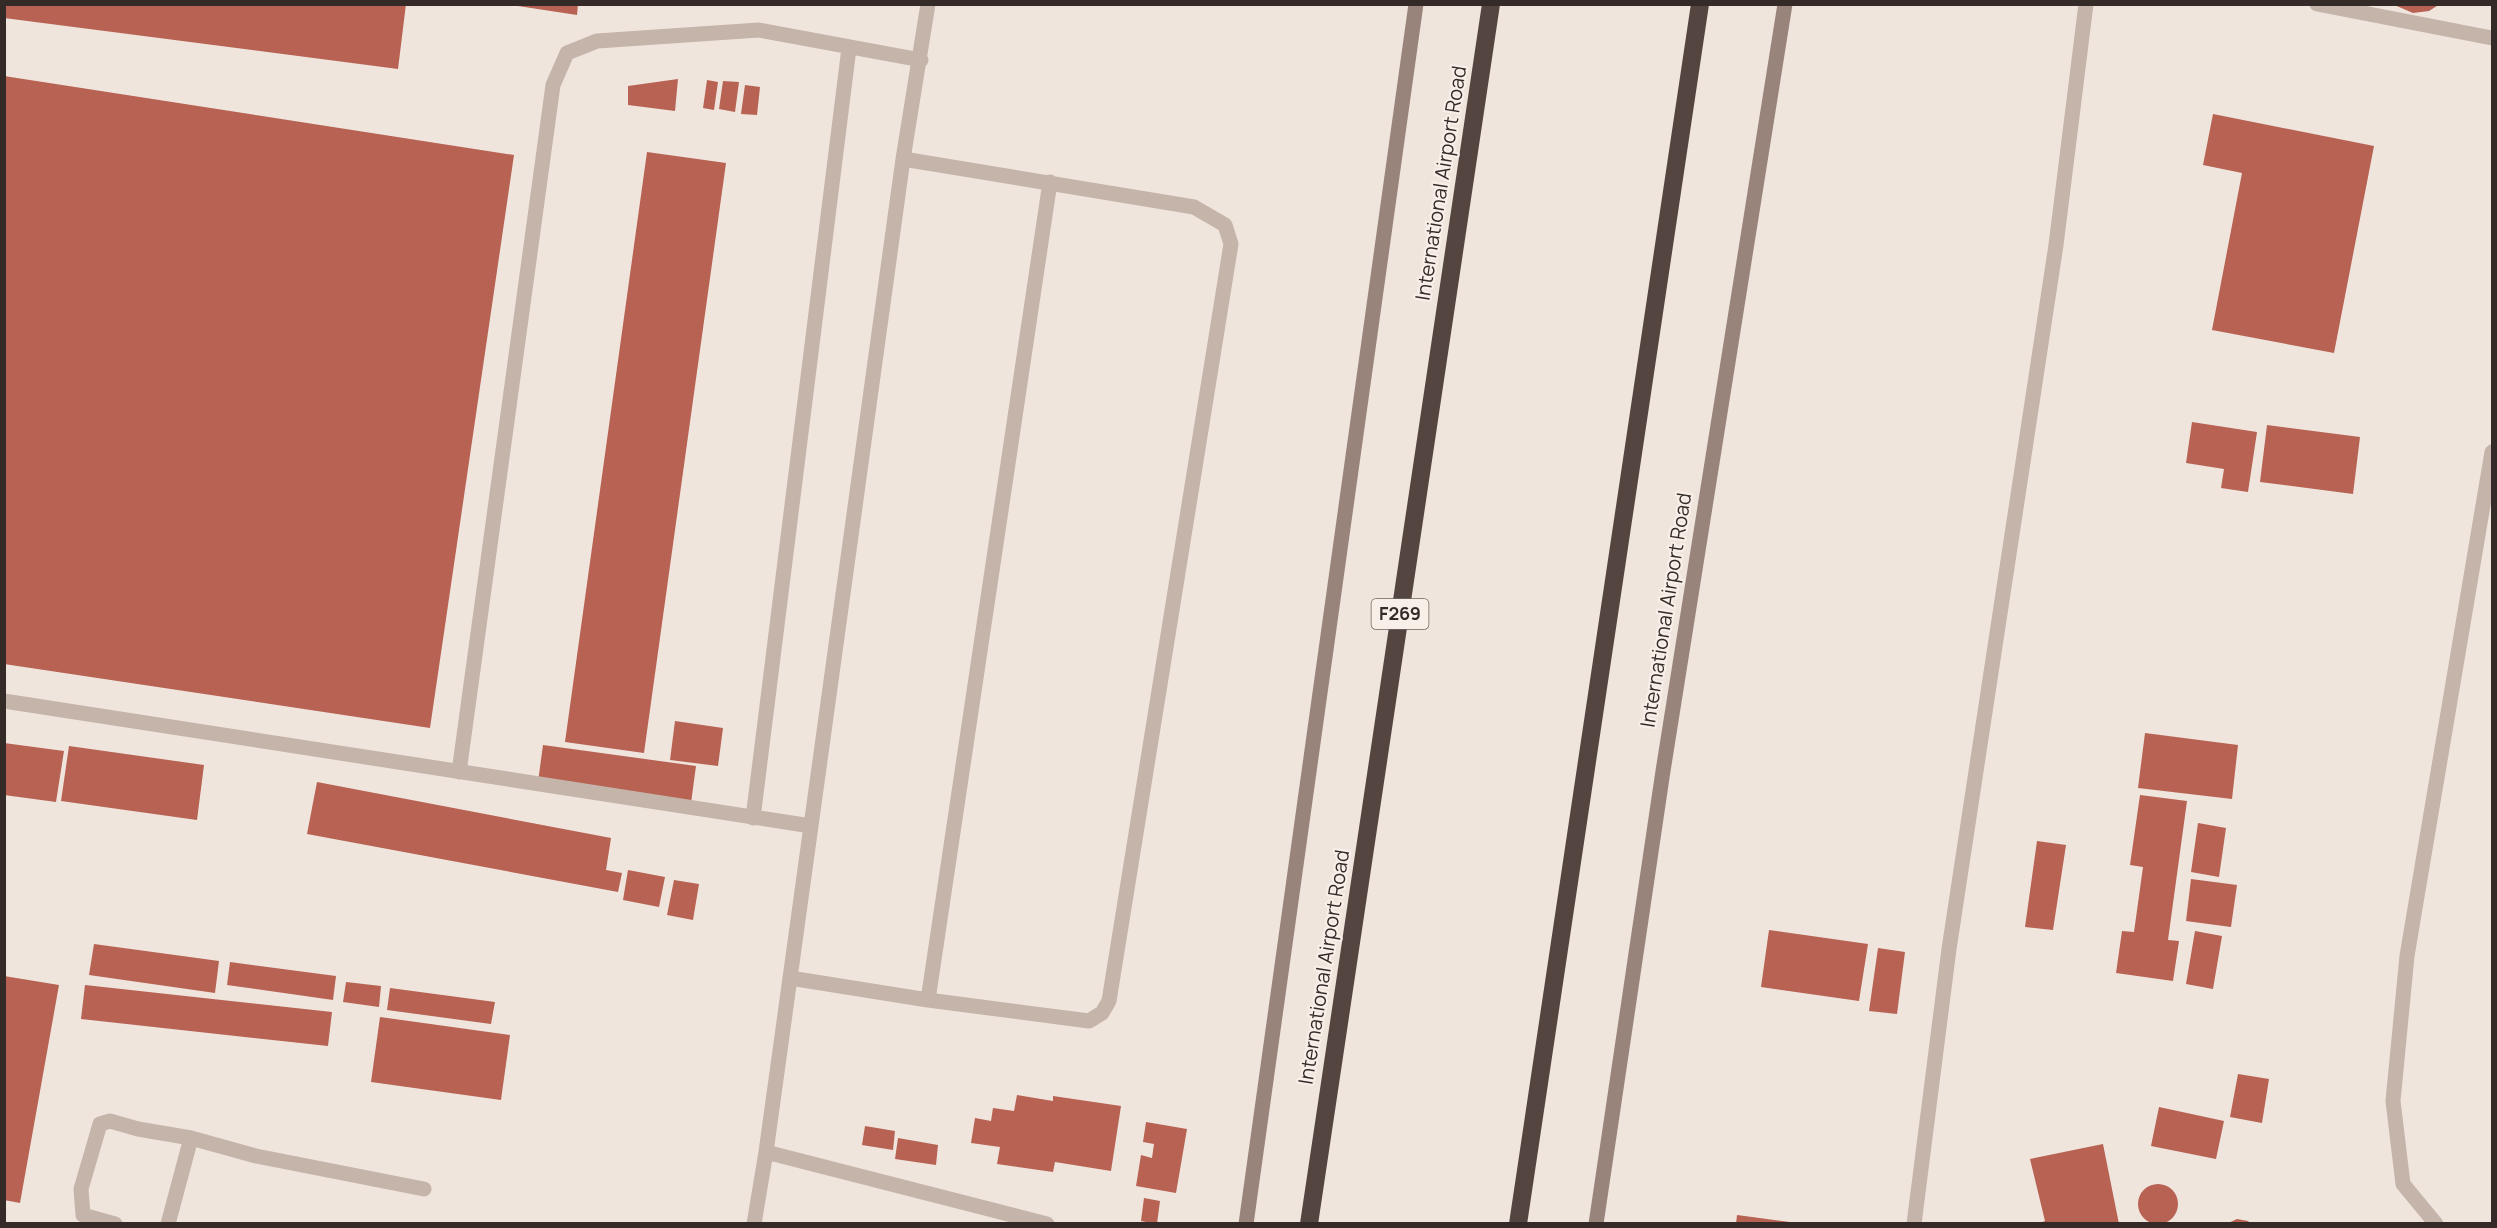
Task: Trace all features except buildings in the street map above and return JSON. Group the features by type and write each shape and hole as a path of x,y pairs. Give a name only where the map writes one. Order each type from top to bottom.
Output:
{"highway":[{"name":"International Airport Road","path":"1309,1224 1491,4"},
{"path":"1518,1224 1700,4"}],"main road":[{"name":"International Airport Road","path":"1246,1224 1416,4"},
{"name":"International Airport Road","path":"1596,1224 1665,760 1785,4"}],"lane":[{"path":"754,1224 766,1152 903,159 921,60 928,4"},
{"path":"1914,1224 1949,949 2056,245 2086,4"},
{"path":"2317,4 2493,38"},
{"path":"459,772 554,85 567,53 597,40 759,30 921,60"},
{"path":"753,818 849,48"},
{"path":"790,978 928,1000 1089,1020 1102,1013 1109,1001 1231,244 1226,225 1194,207 903,159"},
{"path":"928,1000 1050,182"},
{"path":"2436,1224 2403,1184 2393,1101 2407,956 2493,452"},
{"path":"4,701 811,826"},
{"path":"115,1224 83,1215 81,1189 100,1124 110,1121 138,1129 191,1138 256,1156 424,1189"},
{"path":"168,1224 191,1138"},
{"path":"766,1152 1047,1224"}]}
